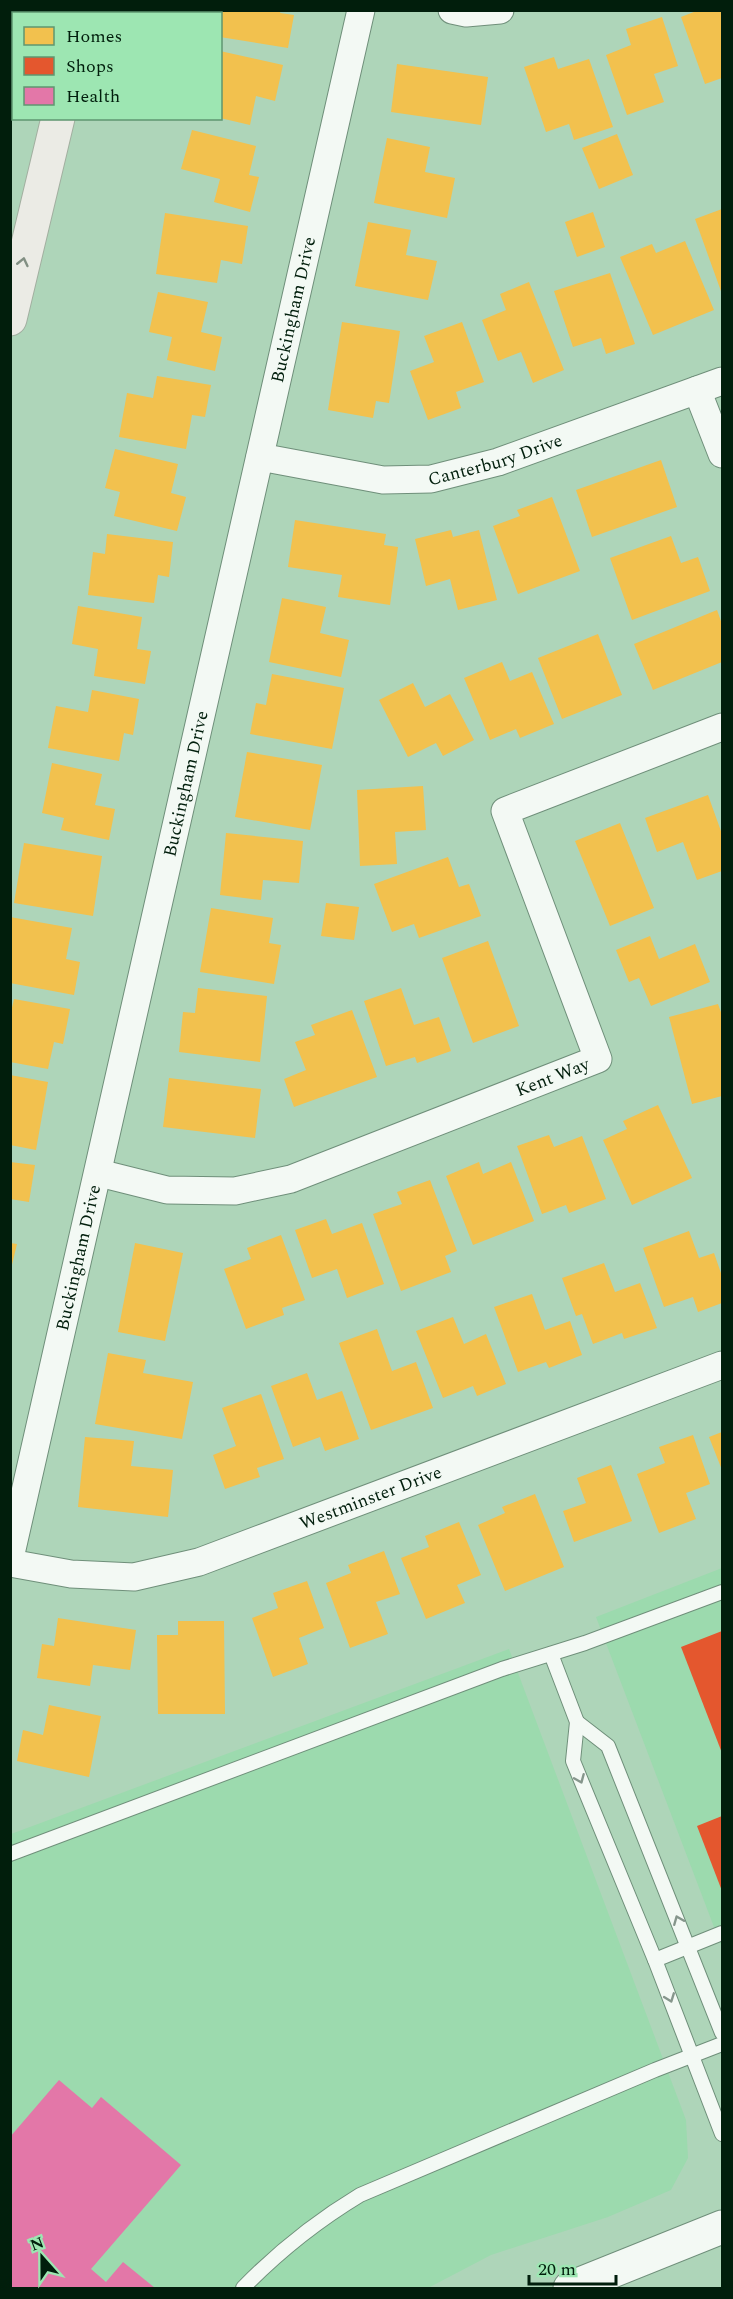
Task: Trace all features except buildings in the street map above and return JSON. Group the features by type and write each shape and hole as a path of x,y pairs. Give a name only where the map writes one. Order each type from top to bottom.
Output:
{"highway":[{"path":"10,319 58,120"}],"street":[{"name":"Buckingham Drive","path":"10,1558 361,10"},
{"path":"452,10 466,13 500,10"},
{"name":"Canterbury Drive","path":"260,457 383,480 431,479 498,462 723,381"},
{"path":"697,390 723,454"},
{"name":"Kent Way","path":"99,1173 167,1190 235,1191 291,1179 598,1059 505,811 723,727"},
{"name":"Westminster Drive","path":"10,1563 71,1574 134,1577 199,1562 723,1365"},
{"path":"570,2289 723,2227"}],"lane":[{"path":"10,1854 502,1669 551,1654 723,1592"},
{"path":"551,1654 577,1722 573,1761 655,1960 723,2134"},
{"path":"577,1722 608,1746 723,2033"},
{"path":"655,1960 723,1933"},
{"path":"243,2289 268,2263 324,2217 360,2195 723,2044"}],"shaded area":[{"path":"722,1568 722,1948 596,1617"},
{"path":"509,1649 686,2120 688,2158 671,2190 608,2217 491,2255 428,2288 11,2288 11,1834"}]}
